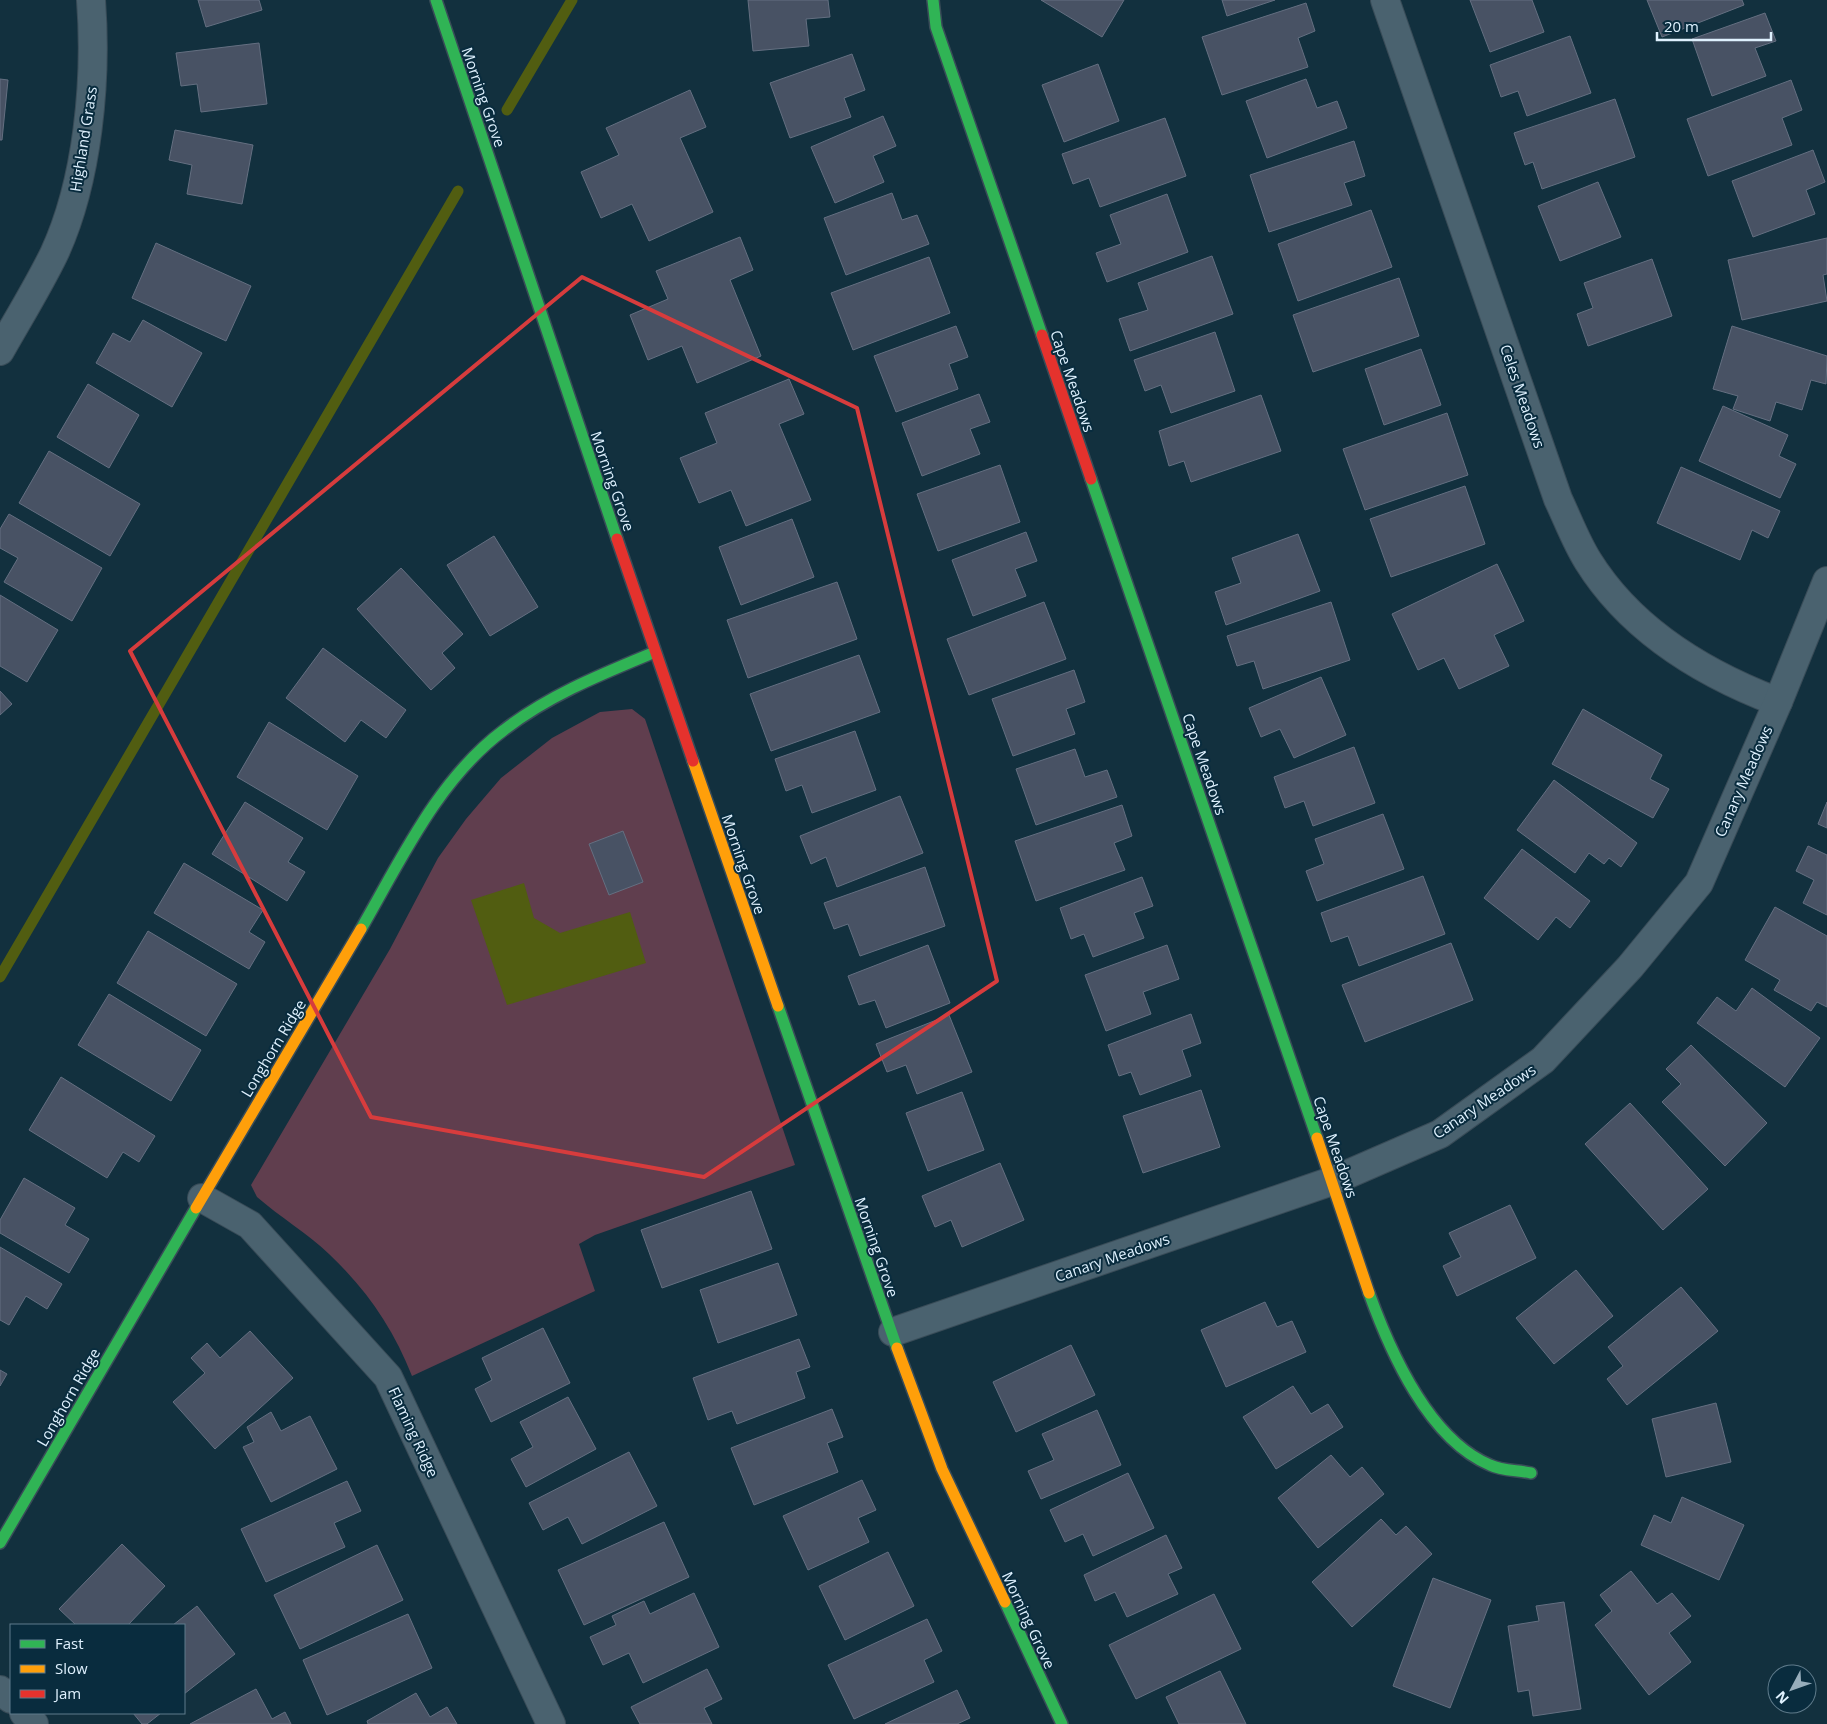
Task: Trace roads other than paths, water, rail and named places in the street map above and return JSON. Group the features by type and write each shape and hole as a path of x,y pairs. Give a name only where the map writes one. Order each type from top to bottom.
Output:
{"street":[{"name":"Highland Grass","path":"0,351 54,253 78,188 90,109 95,45 91,0"},
{"name":"Morning Grove","path":"436,0 655,652 874,1285 893,1332 942,1469 1062,1724"},
{"name":"Cape Meadows","path":"933,0 936,27 1376,1308 1395,1353 1422,1405 1453,1442 1487,1464 1531,1473"},
{"name":"Celes Meadows","path":"1385,0 1558,499 1588,561 1627,611 1676,651 1737,687 1778,702"},
{"name":"Canary Meadows","path":"893,1332 1332,1180 1440,1134 1544,1060 1630,967 1699,883 1778,702 1827,581"},
{"name":"Longhorn Ridge","path":"0,1543 422,824 460,772 512,722 542,702 574,685 655,652"},
{"name":"Flaming Ridge","path":"202,1198 250,1225 388,1377 551,1724"},
{"path":"25,1714 34,1724"}],"waterway":[{"path":"507,110 572,0"},
{"path":"0,977 458,191"}]}
